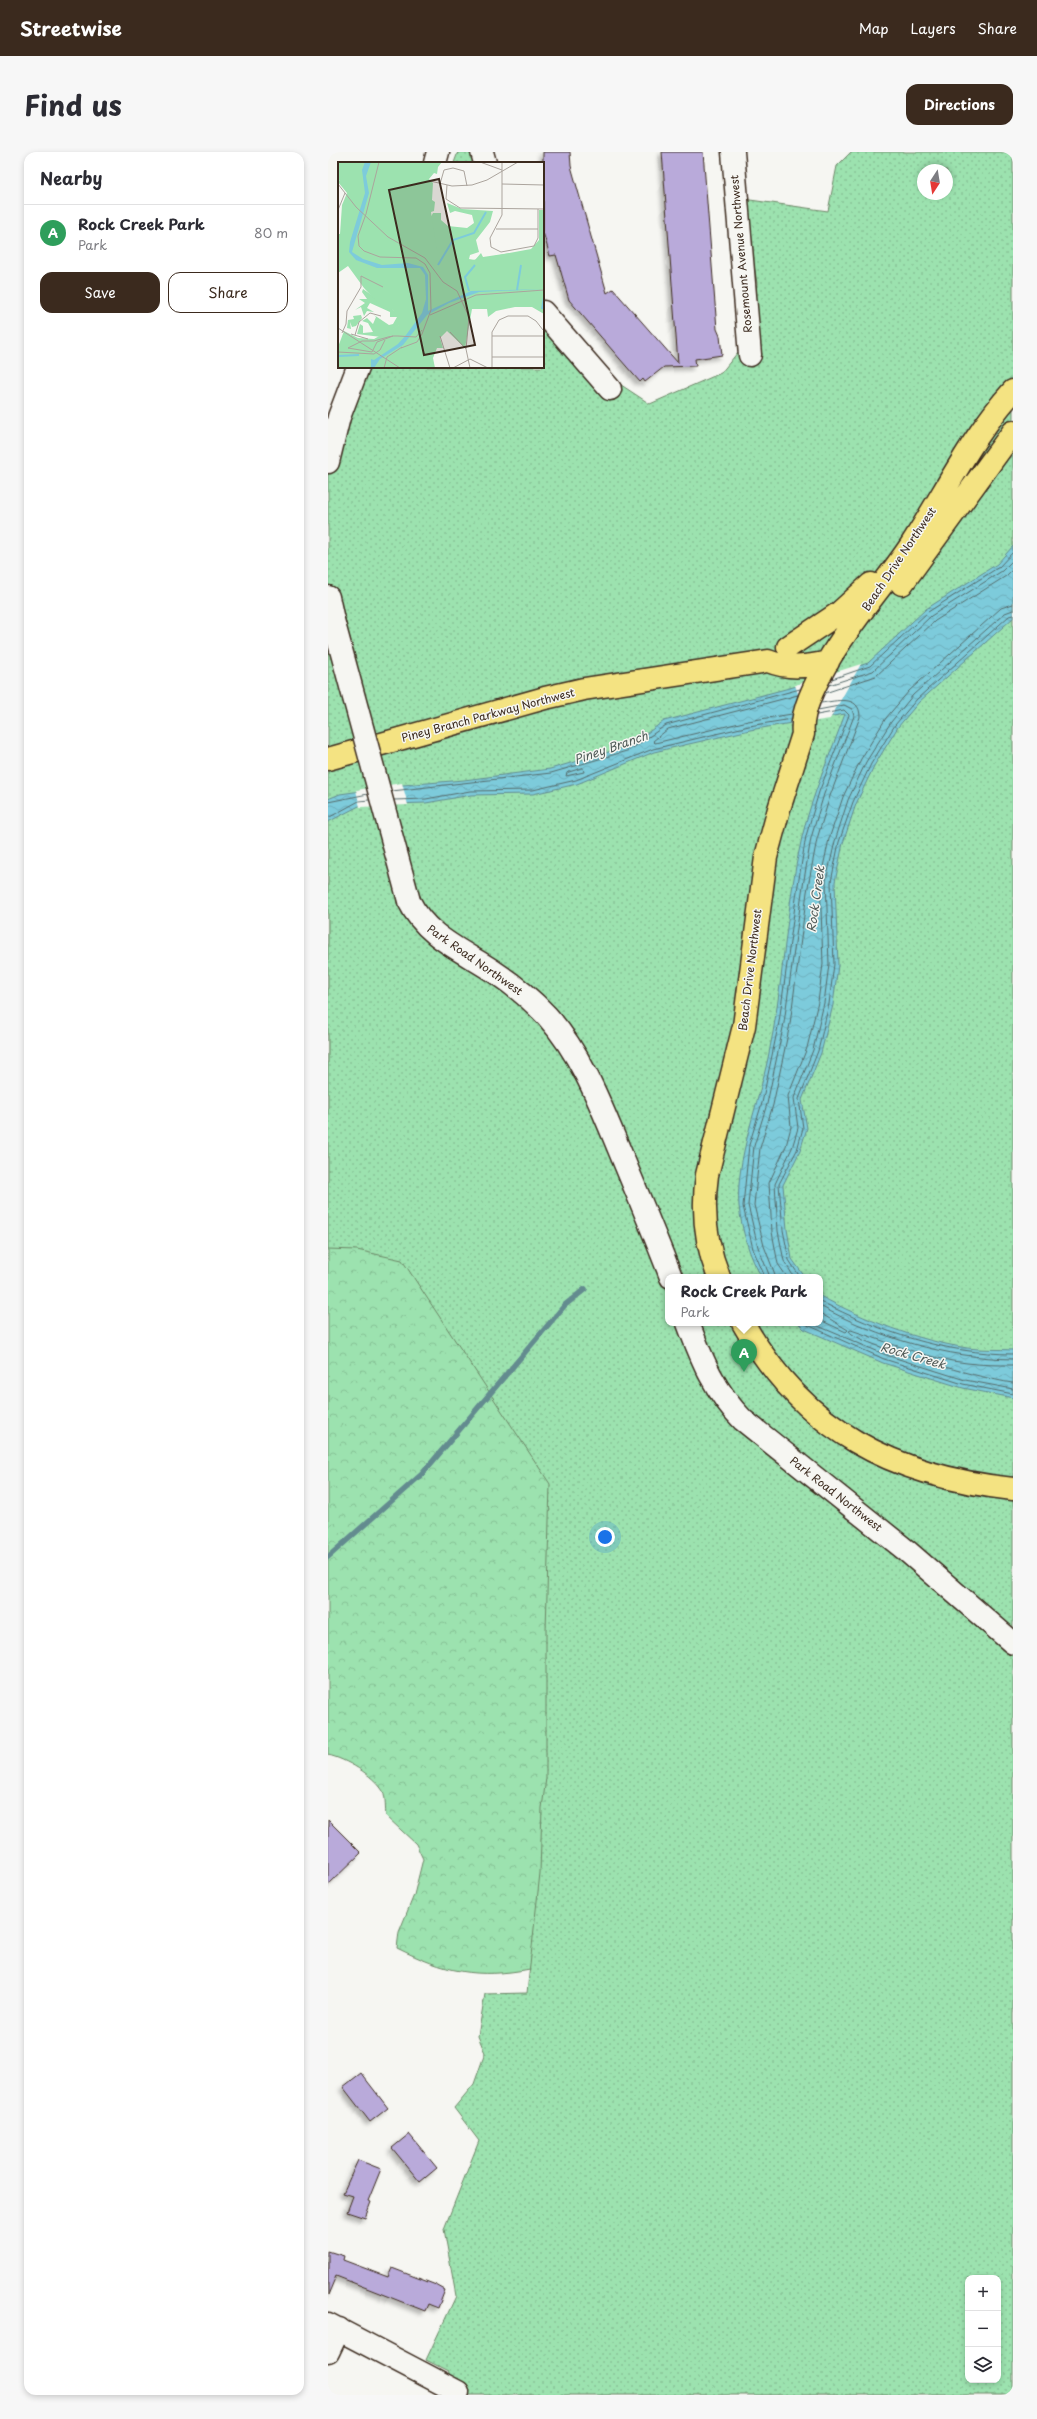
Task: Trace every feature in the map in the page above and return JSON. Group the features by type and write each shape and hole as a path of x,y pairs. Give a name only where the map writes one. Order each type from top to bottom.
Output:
{"main road":[{"name":"Beach Drive Northwest","path":"718,1274 710,1252 705,1229 707,1175 745,1020 758,903 767,852 803,734 802,724 833,668 920,531 976,437 1013,391"},
{"name":"Beach Drive Northwest","path":"833,668 854,646 970,493 1013,432"},
{"path":"970,493 1013,446"},
{"name":"Piney Branch Parkway Northwest","path":"768,661 777,652 788,647 852,603 920,531"},
{"path":"788,647 804,647 833,668"},
{"name":"Piney Branch Parkway Northwest","path":"328,760 552,696 768,661 782,667 806,666 833,668"},
{"path":"745,1326 761,1351 792,1389 811,1408 848,1437 877,1454 905,1467 951,1480 1013,1489"}],"street":[{"path":"435,162 438,152"},
{"path":"482,152 485,162"},
{"name":"Rosemount Avenue Northwest","path":"733,152 750,355"},
{"path":"544,313 610,388"},
{"path":"328,462 339,417 358,368"},
{"name":"Park Road Northwest","path":"328,597 410,901 421,922 433,933 513,986 547,1016 566,1040 580,1062 598,1100 670,1274"},
{"name":"Park Road Northwest","path":"689,1326 710,1379 720,1395 743,1420 907,1551 1013,1643"},
{"path":"328,2352 333,2326 458,2392"}],"green space":[{"path":"458,152 470,152 474,162 454,162"},
{"path":"851,152 1013,152 1013,2395 460,2395 448,2371 426,2360 456,2296 444,2229 479,2141 454,2108 474,2084 485,2053 478,2036 485,1994 527,1993 540,1873 542,1808 546,1778 546,1631 550,1484 402,1260 357,1250 328,1249 328,460 366,368 544,368 544,307 609,377 650,404 721,373 751,336 757,283 743,199 828,211 837,166"},
{"path":"328,836 665,1319 665,1326 667,1326 530,1969 494,1973 462,1971 431,1963 397,1948 399,1932 414,1895 423,1859 416,1844 386,1816 384,1794 379,1785 358,1768 343,1760 328,1755"}],"water":[{"name":"Rock Creek","path":"1013,546 1013,618 919,702 898,727 874,766 856,804 843,843 835,882 838,965 833,1005 821,1053 802,1100 807,1128 800,1151 783,1185 787,1229 792,1259 803,1274 760,1274 750,1253 742,1224 739,1206 741,1170 744,1151 768,1058 778,1003 796,864 802,837 816,790 845,714 750,730 654,752 577,784 533,794 471,795 426,803 361,805 328,822 328,799 340,794 403,785 464,780 550,769 629,746 664,721 797,686 868,663 926,609 997,564"},
{"name":"Rock Creek","path":"823,1298 873,1321 929,1340 967,1348 1013,1350 1013,1398 963,1388 883,1363 804,1329 801,1326 823,1326"}],"pier":[{"path":"861,664 830,719 790,725 799,697 795,685"},
{"path":"402,783 408,805 360,807 356,790"}],"building":[{"path":"543,152 570,152 571,166 607,293 613,289 678,363 662,152 703,152 717,329 720,336 722,355 695,359 696,366 664,367 645,382 643,379 640,382 569,300 556,255 550,256 544,235"},
{"path":"328,1820 361,1853 328,1885"},
{"path":"361,2073 388,2108 370,2122 343,2087"},
{"path":"409,2134 437,2168 420,2182 392,2148"},
{"path":"358,2160 381,2169 368,2201 371,2202 365,2218 347,2212 353,2196 343,2193"},
{"path":"328,2251 344,2256 343,2260 388,2277 392,2268 436,2285 445,2290 438,2308 428,2304 425,2311 336,2276 328,2295"}],"waterway":[{"path":"328,1557 422,1474 565,1305 585,1289"}],"place":[{"name":"Rock Creek Park","path":"744,1372"}],"water label":[{"name":"Piney Branch","path":"611,748"}]}
